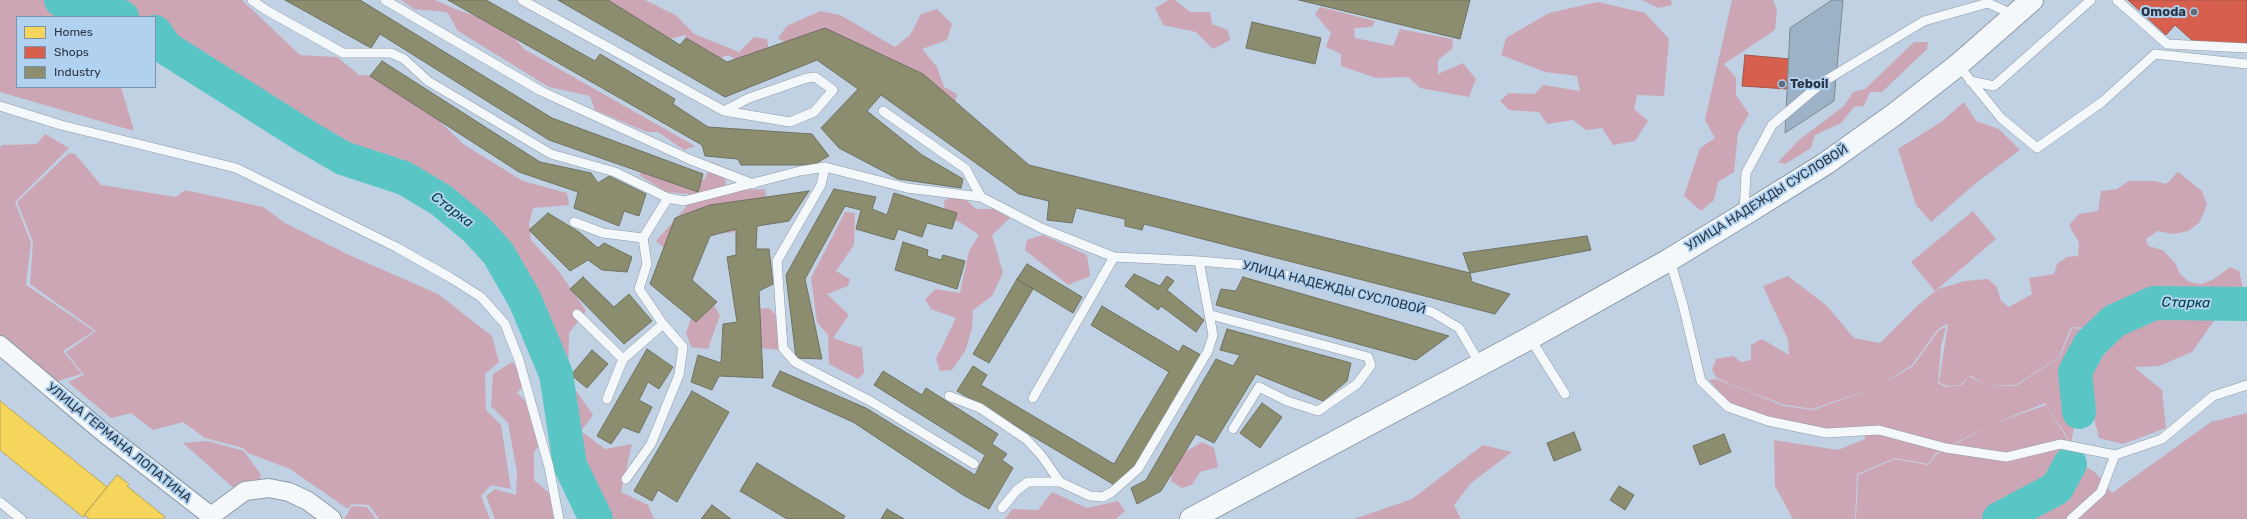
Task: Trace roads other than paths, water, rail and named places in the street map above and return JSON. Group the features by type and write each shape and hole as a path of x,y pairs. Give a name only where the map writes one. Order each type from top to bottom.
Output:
{"main road":[{"name":"УЛИЦА НАДЕЖДЫ СУСЛОВОЙ","path":"1191,519 1481,365 1669,260 1744,215 1825,164 1895,114 1964,73 2026,5"}],"street":[{"name":"УЛИЦА ГЕРМАНА ЛОПАТИНА","path":"0,345 104,433 211,518 245,490 268,488 289,492 308,501 332,519"}],"lane":[{"name":"УЛИЦА НАДЕЖДЫ СУСЛОВОЙ","path":"252,0 266,10 343,53 391,53 404,59 428,81 550,154 615,172 668,198 684,201 800,171 825,168 907,188 981,197 1041,228 1114,257 1199,260 1246,265 1432,312 1459,328 1481,365"},
{"path":"386,0 541,91 691,160 753,184"},
{"path":"522,0 724,111 790,122 814,112 833,90 815,77 808,78 749,98 724,111"},
{"path":"1964,73 1994,86 2091,0"},
{"path":"2117,0 2167,44 2247,48"},
{"path":"1744,215 1746,173 1772,125 1823,82 1924,21 1988,3 2026,5"},
{"path":"1964,73 2001,118 2037,148 2102,102 2155,54 2247,64"},
{"path":"0,106 61,125 236,168 396,247 481,297 505,324 519,360 549,467 559,519"},
{"path":"883,111 966,169 981,197"},
{"path":"825,168 821,185 777,261 783,348 795,362 872,402 974,464"},
{"path":"626,479 651,444 679,375 683,347 662,324 639,289 647,264 643,238 668,198"},
{"path":"574,222 602,233 643,238"},
{"path":"1033,398 1114,257"},
{"path":"1002,508 1017,490 1028,482 1060,482 1090,496 1103,496 1126,481 1138,469 1208,351 1213,335 1211,315 1199,260"},
{"path":"1669,260 1683,305 1701,381 1728,407 1768,421 1826,433 1878,430 1946,448 2006,457 2060,444 2116,455 2162,438 2213,396 2247,385"},
{"path":"577,314 623,359"},
{"path":"1211,315 1368,357 1371,365 1357,384 1318,411 1287,401 1259,386 1232,429"},
{"path":"607,399 623,359 662,324"},
{"path":"1530,338 1565,394"},
{"path":"949,396 980,408 1026,439 1041,455 1060,482"},
{"path":"2071,519 2101,492 2116,455"},
{"path":"0,502 21,519"}],"waterway":[{"name":"Старка","path":"61,0 85,4 119,16"},
{"name":"Старка","path":"156,33 166,48 307,137 343,158 404,178 441,200 476,229 498,253 525,300 556,374 570,465 596,519"},
{"name":"Старка","path":"2079,412 2075,372 2090,344 2114,321 2154,303 2247,304"},
{"name":"Старка","path":"1999,519 2057,488 2070,464"}],"place":[{"name":"Omoda","path":"2194,12"},
{"name":"Teboil","path":"1782,84"}]}
